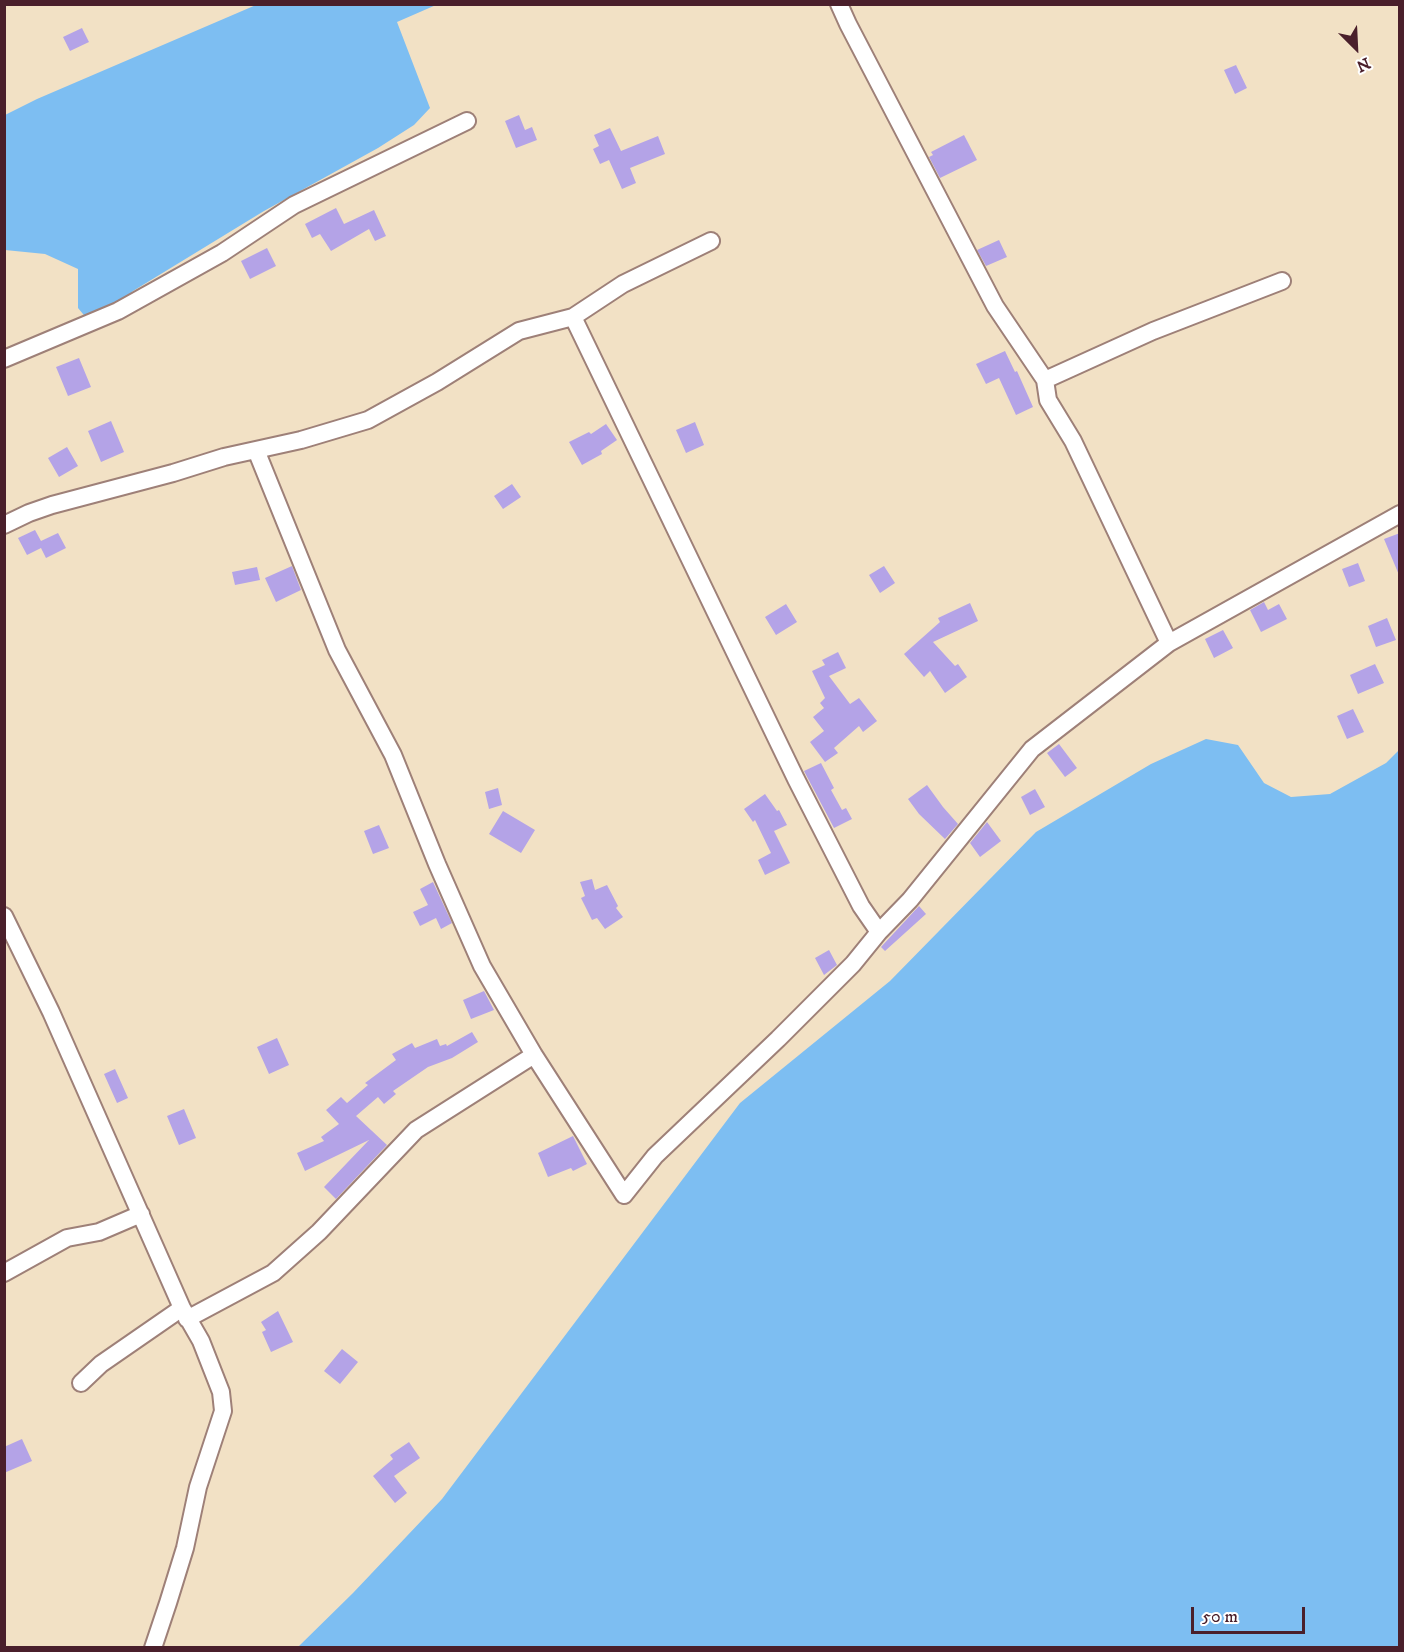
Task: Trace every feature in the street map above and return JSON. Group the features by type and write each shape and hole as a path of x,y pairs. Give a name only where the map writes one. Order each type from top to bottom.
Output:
{"street":[{"path":"839,4 995,306 1045,380 1048,400 1072,441 1169,643"},
{"path":"4,358 118,311 222,253 294,205 467,121"},
{"path":"4,525 52,505 172,474 224,457 301,441 368,420 519,331 573,317 623,285 711,241"},
{"path":"1045,380 1153,331 1282,281"},
{"path":"573,317 796,779 861,906 879,932"},
{"path":"256,450 337,650 393,755 437,864 482,966 534,1055 624,1195 655,1156 853,964 879,932 910,900 1032,749 1169,643 1400,514"},
{"path":"4,916 51,1012 184,1314 201,1341 221,1392 223,1411 198,1487 175,1581 153,1647"},
{"path":"81,1383 101,1364 184,1314 273,1273 319,1232 416,1130 534,1055"},
{"path":"4,1274 67,1238 99,1233 141,1214"}],"water":[{"path":"256,5 436,5 397,22 430,108 414,125 378,148 264,211 133,291 93,326 78,308 78,269 45,254 5,250 5,115 37,99"},
{"path":"1206,739 1238,745 1264,783 1291,797 1330,794 1386,763 1399,750 1399,1647 298,1647 442,1499 740,1103 890,981 1036,832 1151,764"}],"building":[{"path":"82,28 89,42 70,51 63,37"},
{"path":"1236,65 1247,88 1235,94 1224,70"},
{"path":"519,115 525,130 532,127 537,140 516,148 505,121"},
{"path":"610,128 621,151 658,136 665,154 630,168 636,183 622,189 609,160 600,164 593,149 599,146 594,135"},
{"path":"964,135 977,160 940,178 929,157 933,155 931,152"},
{"path":"336,208 344,224 374,210 386,236 375,241 369,229 331,251 320,234 312,238 305,224"},
{"path":"999,240 1007,257 986,266 977,250"},
{"path":"267,248 276,266 250,279 241,261"},
{"path":"1005,351 1033,407 1016,415 999,378 986,384 976,364"},
{"path":"79,358 91,387 68,396 56,367"},
{"path":"111,421 124,452 101,462 88,431"},
{"path":"695,422 704,445 686,453 676,430"},
{"path":"606,424 617,440 601,451 602,454 582,465 569,442 589,432 591,434"},
{"path":"67,447 78,466 59,477 48,458"},
{"path":"512,484 521,497 503,509 494,496"},
{"path":"35,530 41,541 58,533 66,548 46,558 41,548 27,555 18,538"},
{"path":"1400,533 1400,574 1399,575 1384,539"},
{"path":"1358,563 1365,581 1349,587 1342,569"},
{"path":"292,566 301,590 276,602 265,578"},
{"path":"884,566 895,583 880,593 869,575"},
{"path":"257,567 260,580 235,585 232,572"},
{"path":"1264,602 1268,610 1279,604 1287,619 1261,632 1250,610"},
{"path":"970,603 978,621 933,642 955,666 958,664 967,677 945,693 930,671 924,677 904,654 940,622 938,618"},
{"path":"786,604 797,622 776,635 765,617"},
{"path":"1387,618 1396,640 1376,647 1368,626"},
{"path":"1223,630 1233,648 1214,658 1205,639"},
{"path":"838,652 846,668 829,676 850,704 859,698 877,721 863,732 859,726 834,748 838,753 825,762 810,742 824,731 813,717 824,708 820,703 825,698 812,671 825,665 822,660"},
{"path":"1375,664 1384,683 1358,694 1350,675"},
{"path":"1353,709 1364,732 1347,739 1337,716"},
{"path":"1059,744 1077,768 1065,777 1047,753"},
{"path":"821,763 834,788 831,790 842,810 846,808 852,819 834,828 804,771"},
{"path":"927,785 958,824 945,839 919,814 908,799"},
{"path":"498,788 502,805 489,809 485,792"},
{"path":"1035,789 1045,807 1030,815 1021,797"},
{"path":"765,794 777,811 779,810 787,825 774,831 790,863 765,875 758,860 771,853 755,820 753,822 744,809"},
{"path":"503,811 535,830 521,853 489,834"},
{"path":"987,822 1001,841 980,857 970,843"},
{"path":"379,825 389,848 373,854 364,831"},
{"path":"592,879 595,890 607,885 618,906 616,908 623,917 605,929 597,918 592,920 581,898 585,896 580,882"},
{"path":"433,882 452,923 441,929 436,918 420,926 413,912 428,905 420,889"},
{"path":"919,906 926,914 885,951 881,947"},
{"path":"829,950 837,965 824,975 815,958"},
{"path":"484,991 494,1010 471,1019 463,1000"},
{"path":"472,1032 478,1042 452,1058 428,1067 393,1091 396,1094 384,1104 378,1097 356,1116 387,1145 336,1199 324,1187 369,1140 305,1171 297,1153 324,1141 321,1137 339,1124 326,1110 341,1097 347,1103 368,1085 365,1083 396,1060 392,1054 412,1043 415,1048 437,1039 440,1046 446,1044 447,1046"},
{"path":"277,1038 289,1065 269,1074 257,1047"},
{"path":"115,1069 128,1098 117,1103 104,1074"},
{"path":"184,1109 196,1138 179,1145 167,1116"},
{"path":"573,1136 587,1164 573,1171 571,1168 548,1177 538,1153"},
{"path":"278,1311 293,1342 271,1352 262,1332 266,1330 261,1322"},
{"path":"342,1349 358,1362 340,1384 324,1371"},
{"path":"22,1439 32,1461 4,1473 4,1447"},
{"path":"409,1442 420,1458 394,1476 407,1493 395,1503 373,1476 393,1459 390,1455"}]}
